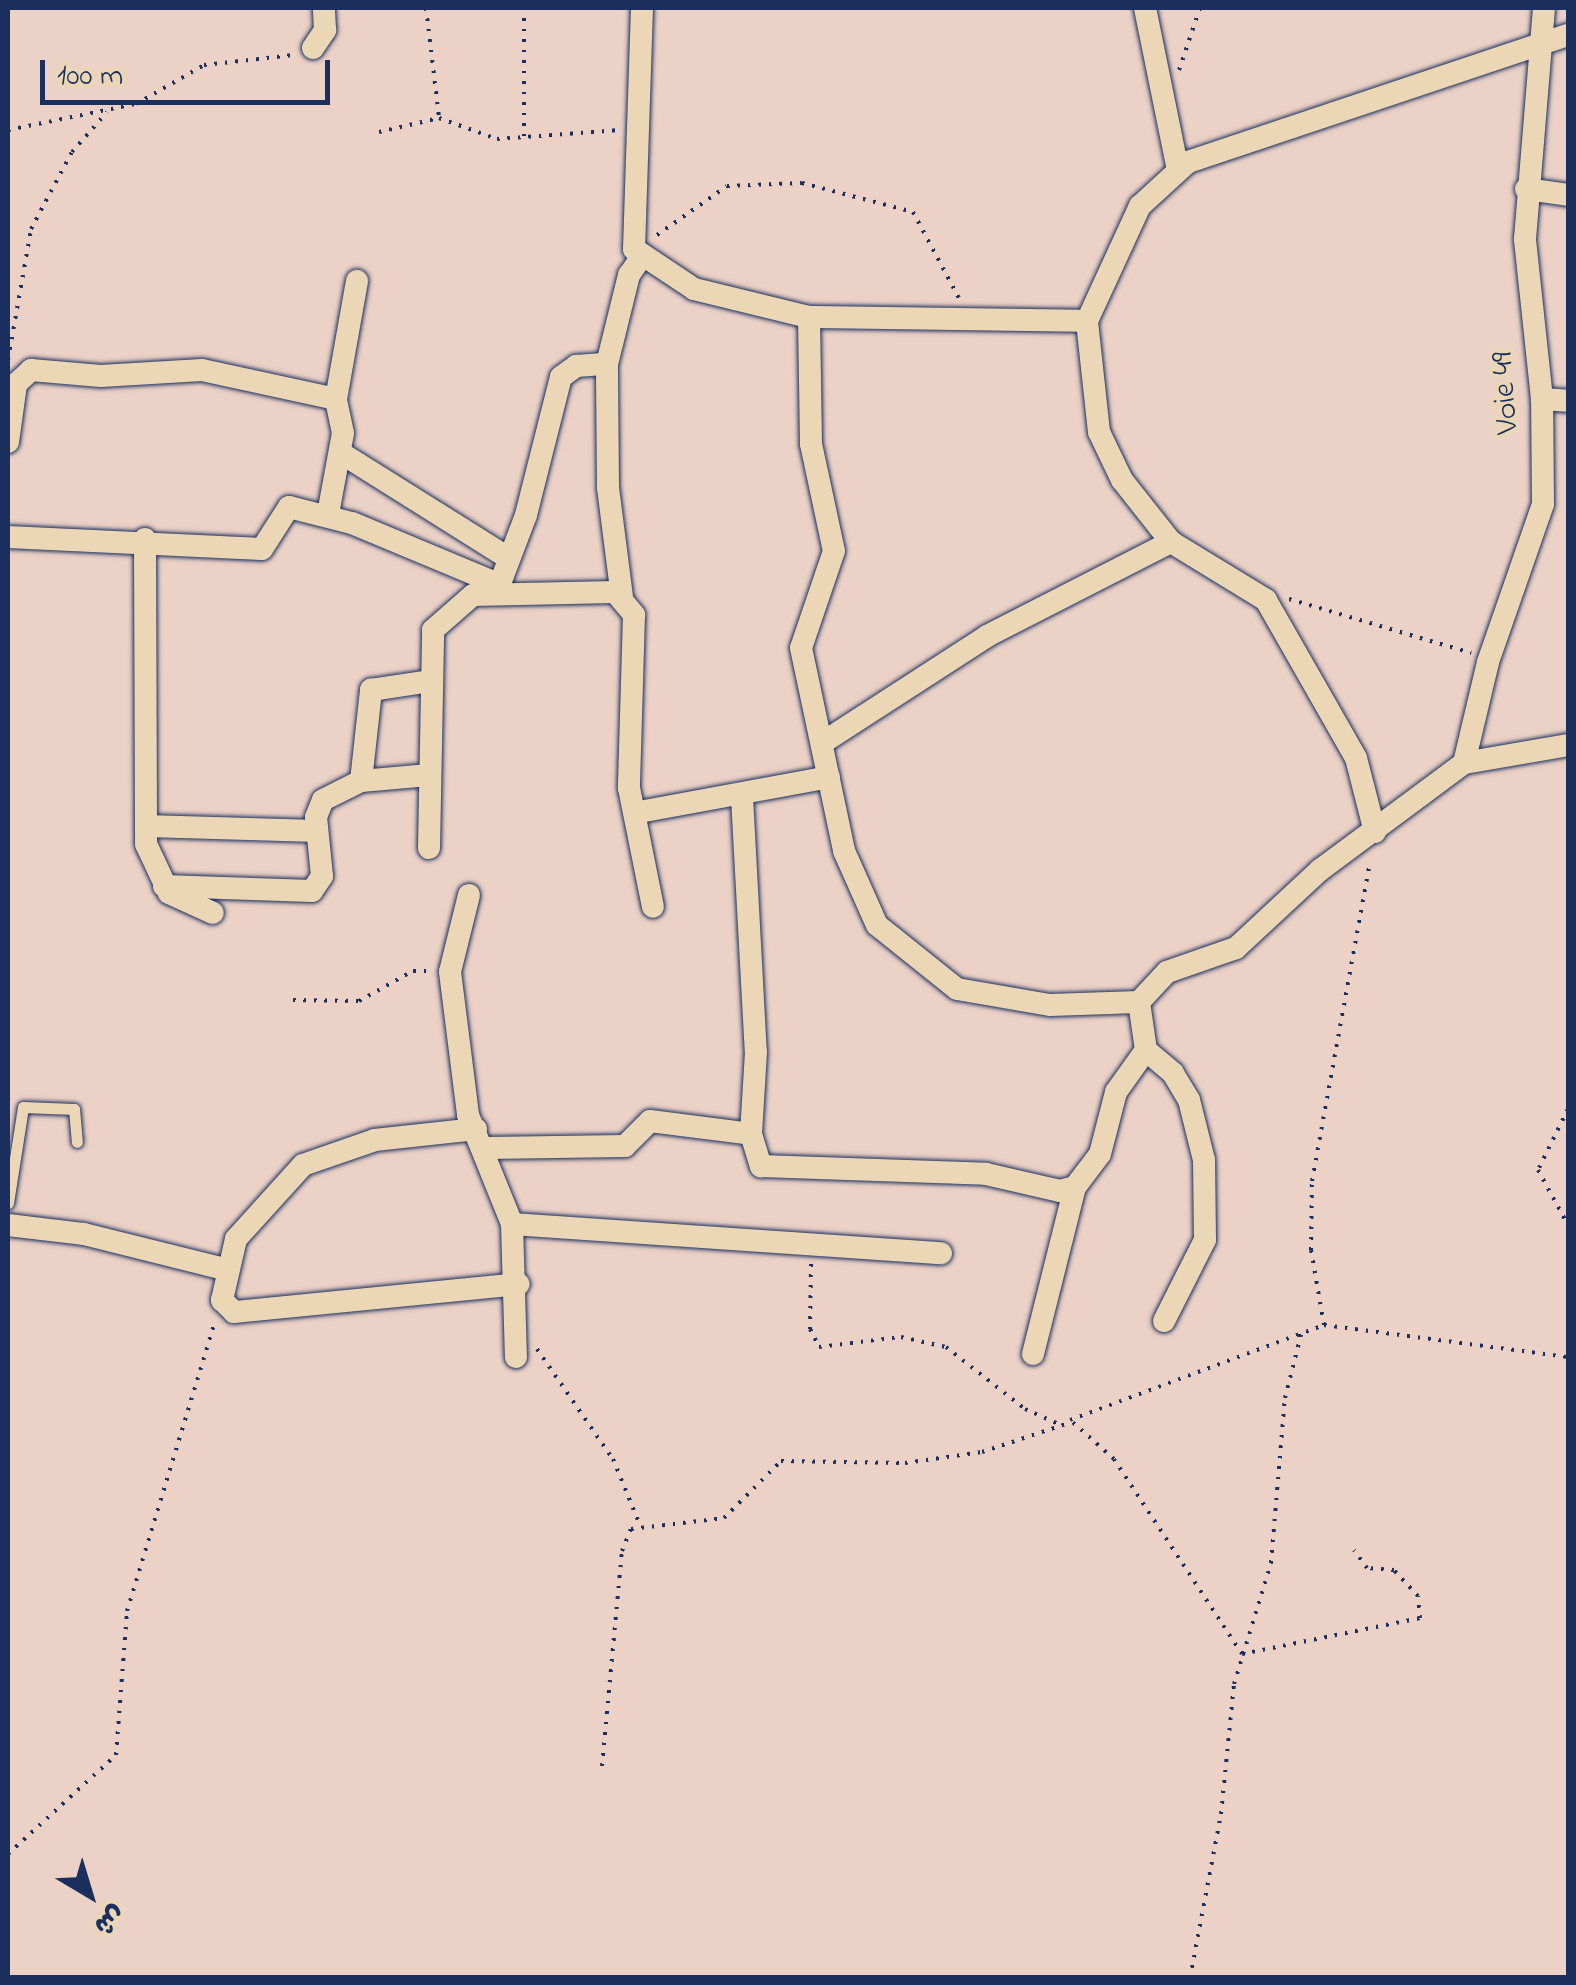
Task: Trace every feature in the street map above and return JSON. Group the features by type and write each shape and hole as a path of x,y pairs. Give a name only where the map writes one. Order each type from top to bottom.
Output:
{"street":[{"path":"313,48 325,30 324,8"},
{"path":"642,8 639,256 628,275 608,364 608,488 622,597 634,615 629,788 640,812 652,906"},
{"path":"1145,8 1168,103 1178,170"},
{"name":"Voie 49","path":"1464,762 1488,662 1540,528 1542,399 1526,189 1544,8"},
{"path":"1375,832 1356,758 1266,600 1171,542 1105,450 1088,321 1120,239 1178,170 1568,35"},
{"path":"1526,189 1568,195"},
{"path":"639,256 694,288 809,318 1088,321"},
{"path":"328,514 341,453 336,399 358,281"},
{"path":"809,318 811,444 834,551 801,648 825,740 844,850 877,925 957,990 1050,1005 1139,1002 1167,972 1236,948 1320,870 1464,762 1568,745"},
{"path":"497,589 505,556 526,515 560,377 576,366 608,364"},
{"path":"8,442 16,384 30,370 102,376 202,370 336,399"},
{"path":"1542,399 1568,401"},
{"path":"341,453 505,556"},
{"path":"8,537 145,539 262,548 286,507 328,514 497,589"},
{"path":"145,539 148,858 163,886 213,913"},
{"path":"825,740 988,636 1171,542"},
{"path":"429,848 433,630 473,595 497,589 622,597"},
{"path":"362,781 368,694 376,685 432,681"},
{"path":"163,886 312,892 322,876 317,831 320,804 362,781 429,775"},
{"path":"640,812 742,797 829,777"},
{"path":"742,797 756,1052 751,1134 761,1166 986,1174 1049,1191 1075,1187"},
{"path":"146,826 317,831"},
{"path":"468,895 450,972 481,1138 512,1224 519,1284 516,1356"},
{"path":"1139,1002 1146,1050 1173,1072 1188,1100 1204,1160 1205,1240 1164,1322"},
{"path":"1033,1354 1075,1187 1108,1138 1124,1076 1146,1050"},
{"path":"519,1284 234,1312 222,1300 224,1269 248,1220 303,1165 375,1140 481,1138 625,1146 650,1121 751,1134"},
{"path":"512,1224 941,1252"},
{"path":"8,1226 84,1234 224,1269"}],"lane":[{"path":"8,1203 23,1107 74,1109 77,1142"}],"path":[{"path":"426,8 439,118"},
{"path":"524,8 524,138"},
{"path":"1168,103 1200,8"},
{"path":"8,130 107,112 204,65 313,48"},
{"path":"8,360 31,229 72,152 107,112"},
{"path":"379,132 439,118 488,138 639,127"},
{"path":"639,256 727,186 802,183 912,212 955,282 966,322"},
{"path":"1266,600 1390,624 1488,662"},
{"path":"1324,1325 1311,1250 1312,1182 1375,832"},
{"path":"293,1000 360,1001 413,971 450,972"},
{"path":"1568,1062 1568,1084"},
{"path":"1568,1110 1538,1170 1568,1225"},
{"path":"812,1244 809,1322 819,1348 901,1337 946,1347 1024,1410 1066,1424 1114,1458 1242,1654"},
{"path":"8,1854 116,1755 127,1611 222,1300"},
{"path":"517,1322 613,1459 640,1525"},
{"path":"640,1525 684,1528 724,1518 781,1460 905,1464 982,1452 1324,1325 1504,1355 1568,1358"},
{"path":"1190,1978 1242,1654 1271,1563 1285,1398 1302,1331"},
{"path":"602,1766 622,1551 640,1525"},
{"path":"1242,1654 1420,1618 1418,1596 1394,1570 1368,1568 1354,1550"}]}
